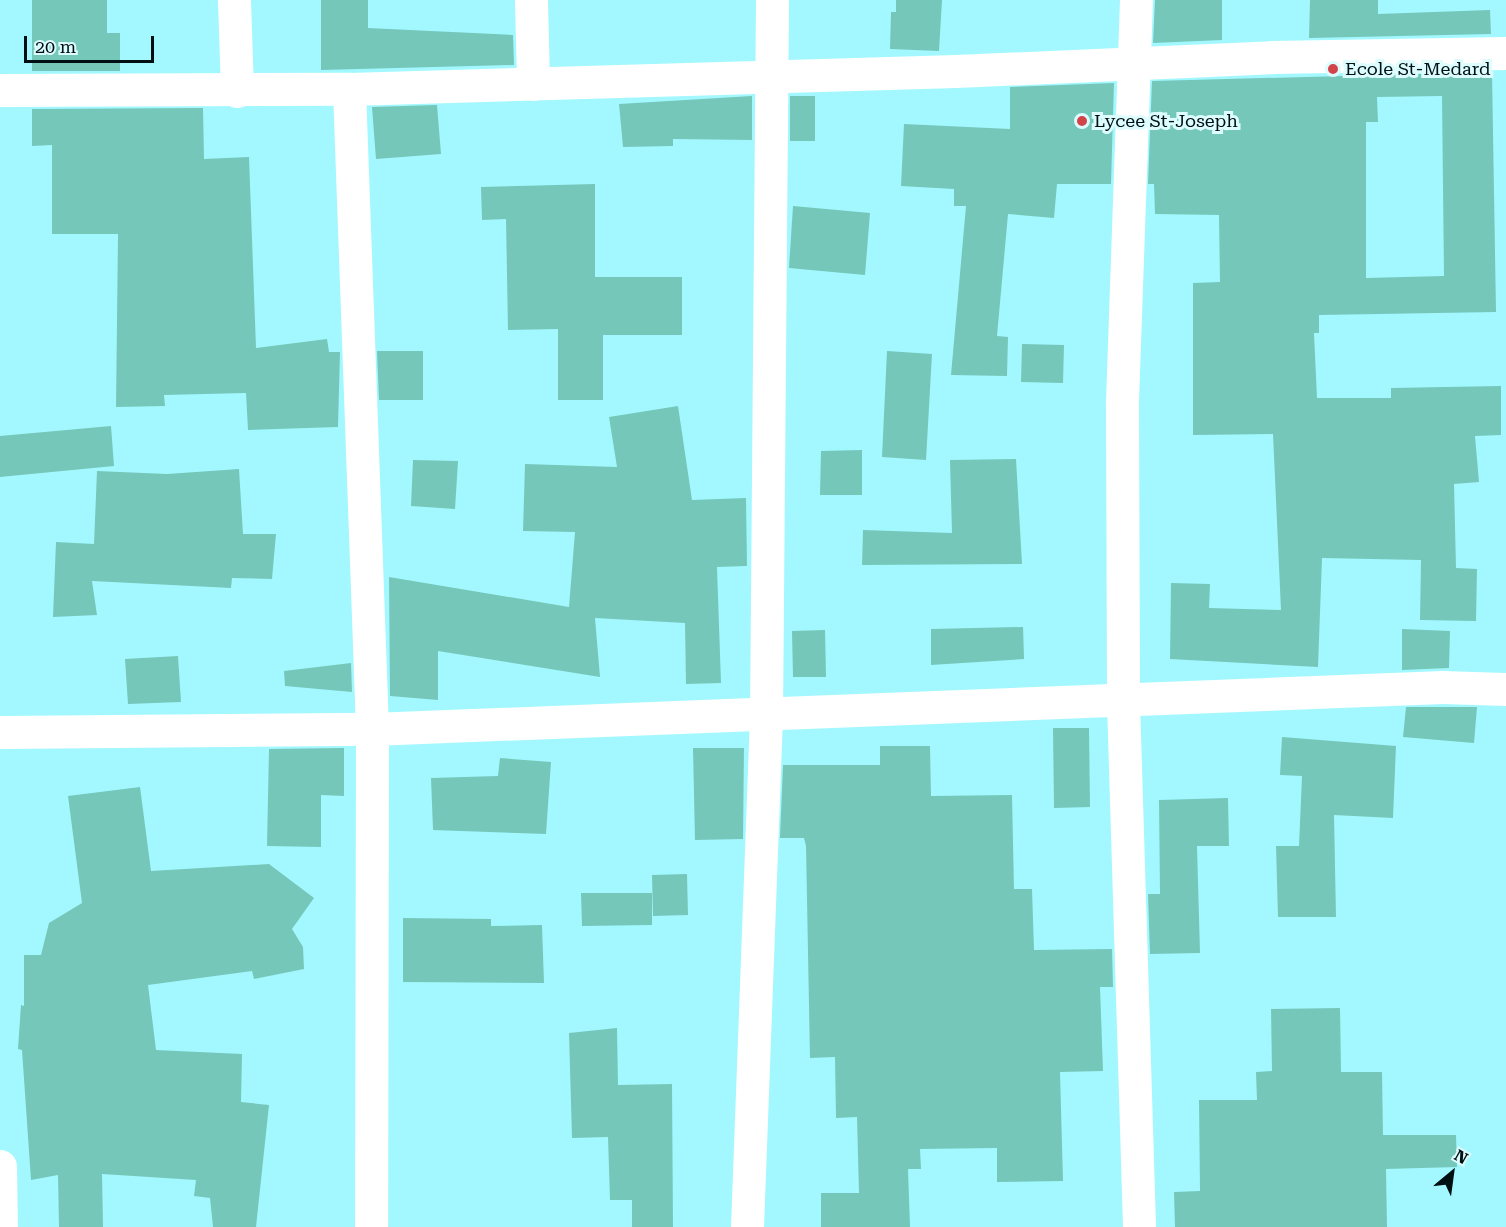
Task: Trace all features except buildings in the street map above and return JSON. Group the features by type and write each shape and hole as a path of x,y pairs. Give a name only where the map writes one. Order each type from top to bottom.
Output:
{"street":[{"path":"234,0 237,91"},
{"path":"531,0 533,84"},
{"path":"747,1227 766,717 772,0"},
{"path":"1136,0 1136,63 1122,406 1123,702 1139,1227"},
{"path":"0,90 349,89 771,74 1506,53"},
{"path":"349,89 372,729 371,1227"},
{"path":"0,732 372,729 766,717 1442,687 1506,689"},
{"path":"0,1166 1,1227"}],"place":[{"name":"Ecole St-Medard","path":"1333,69"},
{"name":"Lycee St-Joseph","path":"1082,121"}]}
